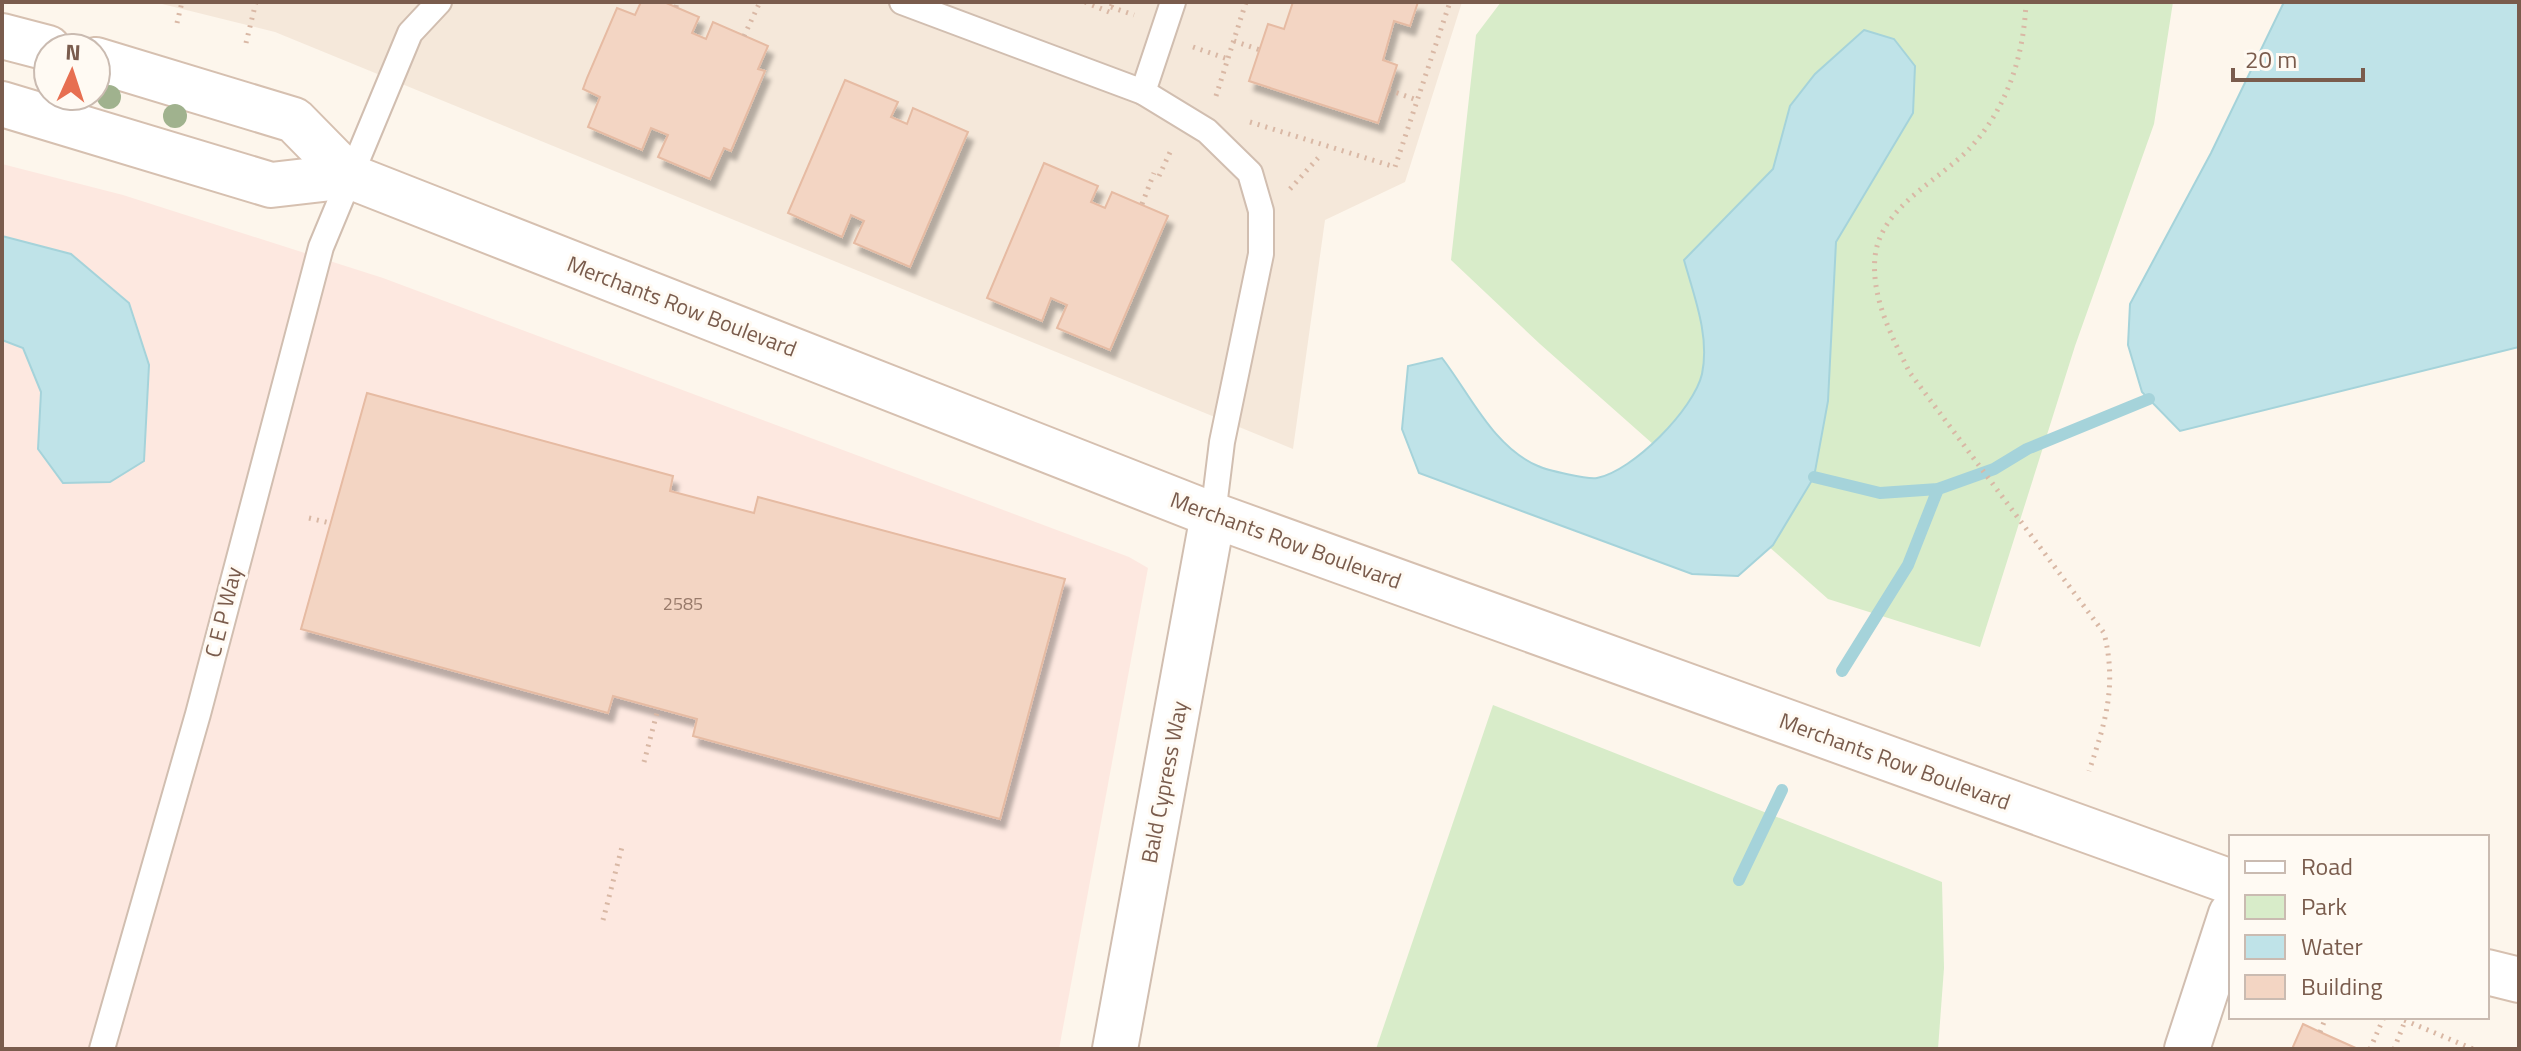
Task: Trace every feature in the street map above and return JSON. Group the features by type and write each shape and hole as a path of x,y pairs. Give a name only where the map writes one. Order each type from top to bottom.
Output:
{"street":[{"path":"2,36 32,44"},
{"name":"Merchants Row Boulevard","path":"112,65 294,120 349,176 1213,515 2229,881"},
{"name":"Merchants Row Boulevard","path":"2,104 271,185 349,176"},
{"name":"Bald Cypress Way","path":"1115,1049 1213,515"},
{"path":"2187,1049 2229,920"},
{"path":"2489,972 2519,980"}],"lane":[{"name":"C E P Way","path":"102,1049 198,714 321,247 410,33 439,2"},
{"path":"902,2 1143,92 1207,131 1250,173 1261,211 1261,254 1222,442 1213,515"},
{"path":"1143,92 1173,2"}],"path":[{"path":"177,23 182,2"},
{"path":"246,43 256,2"},
{"path":"1085,2 1109,12 1113,2"},
{"path":"1224,106 1215,100 1246,2"},
{"path":"2026,2 2025,26 2011,89 1971,147 1888,222 1875,254 1875,284 1887,326 1910,373 2104,633 2113,667 2106,720 2089,771"},
{"path":"1251,130 1241,120 1395,167 1447,3"},
{"path":"744,36 759,4"},
{"path":"1234,41 1260,50"},
{"path":"1389,90 1417,100"},
{"path":"1282,197 1318,158"},
{"path":"1142,204 1154,173"},
{"path":"309,518 330,523"},
{"path":"644,762 658,709"},
{"path":"603,920 623,843"},
{"path":"2320,1032 2325,1019"},
{"path":"2370,1049 2383,1019"},
{"path":"2401,1019 2473,1049"},
{"path":"2394,1049 2405,1021"},
{"path":"2447,1049 2452,1040"}],"shaded area":[{"path":"154,2 1462,2 1405,182 1325,220 1293,449 275,32"},
{"path":"2,164 123,195 383,278 1129,557 1148,568 1059,1049 2,1049"}],"green space":[{"path":"1501,2 2173,2 2154,124 2075,346 1980,647 1828,599 1540,344 1451,260 1476,35"},
{"path":"1493,705 1942,882 1944,968 1938,1049 1376,1049"}],"water":[{"path":"2284,2 2519,2 2519,347 2180,431 2142,392 2128,345 2130,304 2211,153"},
{"path":"1864,30 1894,39 1915,66 1913,113 1836,242 1828,401 1814,477 1773,545 1738,576 1692,574 1419,473 1402,429 1408,366 1442,358 1495,433 1522,457 1543,468 1597,478 1627,464 1660,436 1697,388 1704,360 1702,331 1684,260 1773,169 1790,106 1815,74"},
{"path":"2,236 71,254 129,303 149,365 144,461 110,482 63,483 38,449 41,392 23,348 2,340"}],"building":[{"path":"641,2 664,2 699,17 692,33 706,39 713,22 768,46 758,69 765,71 731,151 724,148 710,179 658,157 668,135 651,128 642,150 588,127 600,97 583,89 587,78 617,8 635,15"},
{"path":"1293,2 1418,2 1410,26 1394,21 1383,60 1397,65 1378,123 1249,81 1268,24 1284,29"},
{"path":"845,80 898,102 891,117 907,124 913,108 968,132 910,267 854,243 864,221 851,215 842,237 788,213"},
{"path":"1044,163 1098,186 1091,202 1105,208 1112,192 1168,216 1110,350 1057,328 1067,305 1051,298 1042,321 987,298"},
{"path":"367,393 673,476 670,491 754,513 758,497 1065,579 1000,819 693,736 697,719 613,696 608,713 301,629"},
{"path":"2303,1024 2320,1032 2358,1049 2292,1049"}],"waterway":[{"path":"1814,477 1880,493 1938,489 1994,469 2027,449 2149,399"},
{"path":"1842,671 1908,565 1938,489"},
{"path":"1739,880 1782,790"}]}
